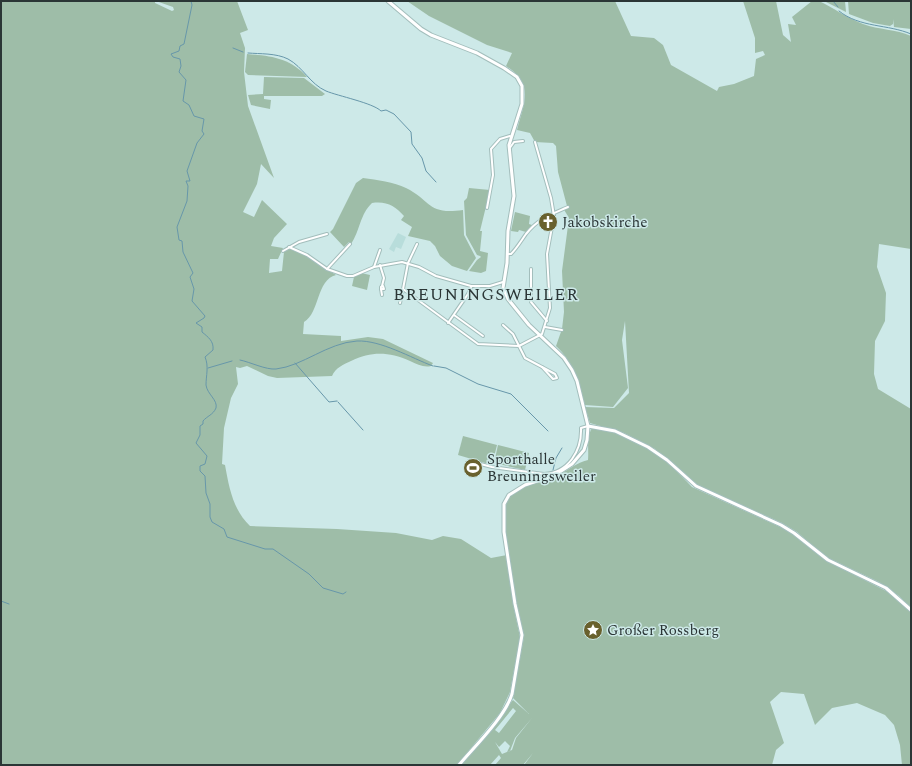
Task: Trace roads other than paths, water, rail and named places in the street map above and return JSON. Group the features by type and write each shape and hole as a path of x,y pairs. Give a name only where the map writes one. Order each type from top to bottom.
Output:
{"street":[{"path":"388,1 414,24 431,35 477,53 517,77 522,86 524,96 510,136 508,150 514,196 508,231 507,254 502,288 508,299 539,336 564,358 572,370 577,381 588,426 585,446 577,460 568,468 555,475 529,483 513,492 506,500 503,523 515,604 522,631 522,642 512,694 509,701 487,733 459,765"},
{"path":"487,208 493,176 491,149 500,139 510,136"},
{"path":"508,150 514,142 523,141"},
{"path":"403,289 478,344 519,346 539,336 545,327 550,301 548,247 553,227 554,212 535,142"},
{"path":"507,254 511,254 516,249 534,225 554,212 568,207"},
{"path":"283,250 327,234"},
{"path":"327,269 350,244"},
{"path":"400,303 408,263 418,244"},
{"path":"289,247 307,256 327,269 342,275 353,276 380,265 398,262 408,263 436,276 471,286 490,286 503,282"},
{"path":"374,267 380,250"},
{"path":"380,265 384,278 382,295"},
{"path":"531,269 531,302 547,320"},
{"path":"448,323 468,294 471,286"},
{"path":"454,315 483,336"},
{"path":"503,325 513,334 525,358 542,367 555,374 557,378 553,379 542,367"},
{"path":"545,327 562,330"},
{"path":"469,461 492,467 548,474 560,470 576,455 582,428 588,426 615,431 648,446 667,460 696,486 785,527 828,560 886,588 911,610"}],"waterway":[{"path":"191,1 192,5 184,44 180,46 179,51 171,54 173,57 180,59 181,66 179,72 186,80 183,101 189,105 194,116 204,119 202,131 204,134 197,143 187,171 190,181 186,181 188,186 187,201 177,227 179,240 182,241 183,252 193,273 190,277 194,289 192,301 205,316 196,323 202,327 202,332 213,344 213,350 205,357 207,367 206,385 215,402 216,408 200,426 200,435 196,443 207,456 205,464 200,466 200,471 205,476 206,493 210,504 210,517 212,522 224,529 227,537 265,549 273,549 309,574 323,588 343,594 346,592"},
{"path":"833,1 838,7"},
{"path":"839,11 865,23 911,34"},
{"path":"233,48 243,52"},
{"path":"248,53 273,55 288,59 298,66 320,88 371,105 381,111 386,110 394,114 411,132 412,144 422,158 426,171 436,182"},
{"path":"240,360 263,367 276,369 296,364 335,346 357,341 366,341 386,346 433,366"},
{"path":"208,368 232,361"},
{"path":"295,363 329,402 337,401"},
{"path":"434,366 446,368 478,384 511,394 548,431"},
{"path":"338,402 363,430"},
{"path":"553,470 556,458 562,448"},
{"path":"1,601 9,604"}],"place":[{"name":"Jakobskirche","path":"548,222"},
{"name":"Sporthalle Breuningsweiler","path":"473,468"},
{"name":"Großer Rossberg","path":"593,630"}],"district":[{"name":"BREUNINGSWEILER","path":"486,294"}]}
